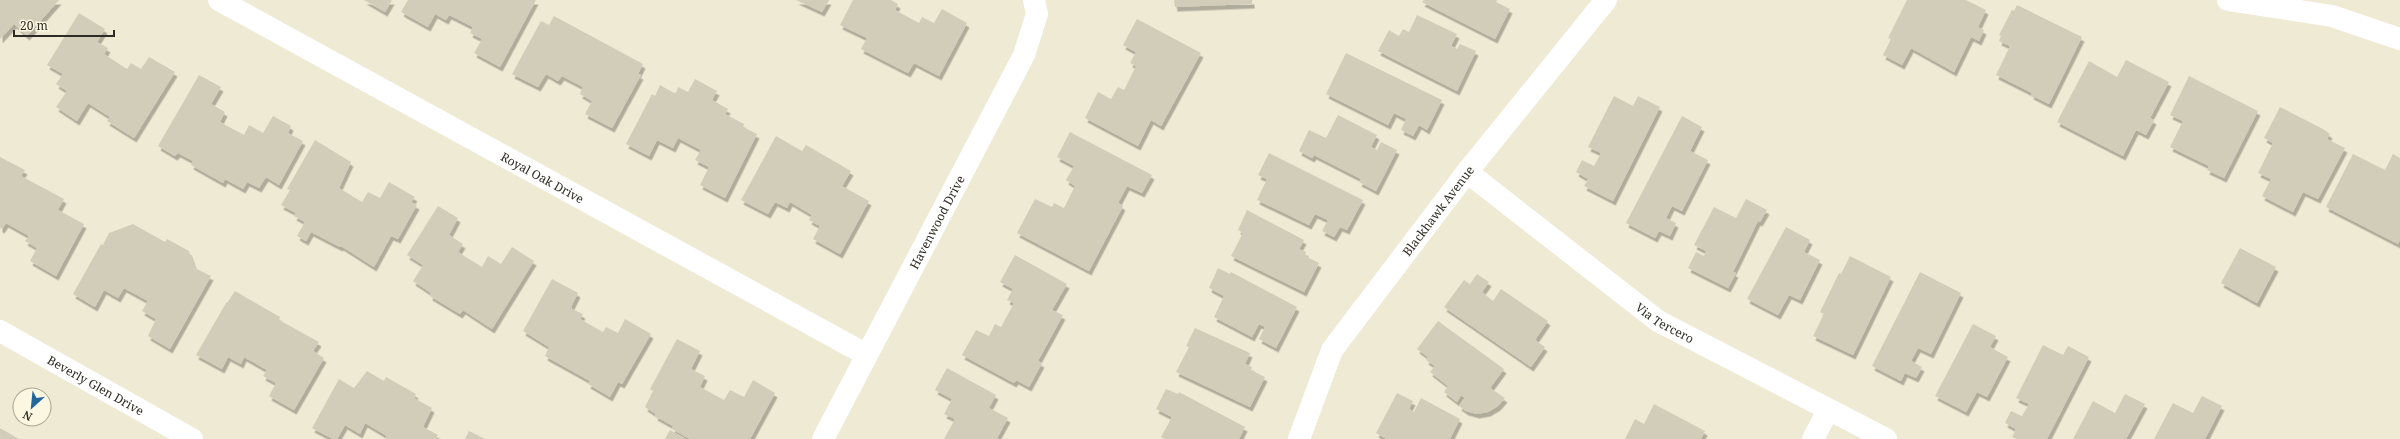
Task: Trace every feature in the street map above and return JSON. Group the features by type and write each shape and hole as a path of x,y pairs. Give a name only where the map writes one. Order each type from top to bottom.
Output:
{"street":[{"name":"Royal Oak Drive","path":"219,0 867,355"},
{"name":"Havenwood Drive","path":"823,439 1024,55 1037,14 1034,0"},
{"name":"Blackhawk Avenue","path":"1299,439 1332,350 1467,172 1606,0"},
{"path":"2228,0 2332,16 2400,39"},
{"name":"Via Tercero","path":"1467,172 1658,321 1886,439"},
{"name":"Beverly Glen Drive","path":"0,331 192,439"},
{"path":"1813,439 1828,410"}],"building":[{"path":"0,0 59,0 27,36 14,24 0,39"},
{"path":"364,0 392,0 385,12"},
{"path":"408,0 536,0 500,67 474,53 482,39 470,33 473,27 449,15 446,20 435,14 428,27 401,12"},
{"path":"796,0 829,0 822,12"},
{"path":"853,0 891,0 898,4 895,10 919,23 922,17 934,23 942,9 967,23 939,76 914,63 908,73 861,49 867,38 840,25"},
{"path":"1174,0 1252,0 1252,4 1175,7"},
{"path":"1424,0 1497,0 1496,2 1510,9 1495,39 1422,2"},
{"path":"1907,0 1966,0 1986,10 1978,27 1984,30 1979,41 1971,37 1954,72 1911,48 1902,65 1883,55 1891,39 1888,38"},
{"path":"2017,5 2082,37 2049,104 2031,95 2032,93 1996,75 2010,46 1999,41 2001,36 1999,35 2012,10 2014,11"},
{"path":"79,13 105,29 97,42 108,48 104,54 127,69 131,63 141,69 149,57 175,72 134,138 107,121 110,117 88,103 77,121 56,107 67,91 56,84 63,74 47,65"},
{"path":"1417,15 1457,34 1451,46 1457,49 1460,44 1476,51 1457,91 1378,51 1389,30 1399,36 1403,29 1409,32"},
{"path":"554,16 643,64 638,74 641,75 612,128 585,114 592,101 580,94 583,87 562,76 558,81 546,74 538,87 512,74 541,21 549,25"},
{"path":"1137,19 1201,53 1161,126 1151,120 1138,146 1085,118 1098,92 1111,99 1118,87 1124,90 1136,66 1130,63 1136,52 1123,45"},
{"path":"1346,53 1442,100 1427,130 1419,125 1413,136 1401,130 1406,119 1394,113 1388,125 1326,94"},
{"path":"2126,60 2169,82 2150,118 2154,120 2146,135 2136,130 2123,156 2057,122 2089,61 2117,77"},
{"path":"199,75 221,87 211,104 225,112 220,122 244,135 249,125 263,133 273,116 291,126 288,133 303,141 279,185 266,177 259,188 247,182 243,189 225,179 223,183 191,165 193,161 178,153 175,156 158,146"},
{"path":"2189,76 2258,111 2224,178 2207,170 2209,166 2170,147 2183,121 2170,115"},
{"path":"695,79 717,91 712,100 728,109 725,114 744,124 743,127 757,134 725,198 700,185 709,167 695,160 701,150 678,138 673,148 657,140 649,156 626,144 652,94 655,96 660,85 676,93 678,87 688,92"},
{"path":"1614,96 1633,106 1638,96 1660,107 1613,201 1584,186 1588,179 1576,172 1582,160 1594,166 1601,153 1588,147"},
{"path":"2280,107 2323,129 2330,134 2327,139 2345,148 2318,199 2303,192 2293,212 2262,196 2271,179 2258,173 2273,143 2264,138"},
{"path":"1338,115 1377,135 1371,147 1377,150 1381,142 1397,150 1376,191 1359,182 1361,179 1314,155 1312,158 1299,151 1309,130 1326,138"},
{"path":"1682,116 1702,127 1690,151 1708,160 1682,211 1672,206 1666,218 1676,223 1670,236 1659,231 1655,238 1626,223"},
{"path":"1070,132 1152,175 1142,193 1127,186 1118,203 1123,206 1089,271 1017,233 1035,199 1052,207 1054,203 1064,208 1075,186 1066,180 1074,166 1057,157"},
{"path":"776,136 802,151 806,145 851,171 842,186 869,201 840,254 813,239 820,226 809,220 812,215 790,202 787,208 775,202 768,214 741,200"},
{"path":"315,140 351,162 339,188 362,202 368,192 380,198 389,182 415,197 411,202 417,205 398,239 391,236 374,267 341,246 340,247 311,232 306,241 297,236 305,222 294,216 296,213 281,205 290,190 287,189"},
{"path":"1269,153 1363,200 1347,230 1340,227 1334,237 1322,231 1328,220 1315,214 1309,225 1257,200 1267,179 1258,175"},
{"path":"2353,154 2385,170 2393,154 2400,158 2400,240 2398,244 2326,207"},
{"path":"0,157 25,170 21,176 64,199 58,210 84,224 56,276 30,261 37,248 25,241 29,236 6,223 2,229 0,228"},
{"path":"1746,199 1767,210 1760,222 1758,221 1733,272 1736,273 1728,288 1688,268 1696,252 1704,256 1706,251 1694,245 1714,207 1736,218"},
{"path":"438,206 458,218 449,235 463,244 458,252 482,267 488,256 501,264 512,247 534,261 492,329 463,310 460,314 430,296 431,293 413,281 423,265 407,255"},
{"path":"1247,210 1304,240 1299,249 1306,252 1305,256 1319,263 1304,292 1231,256 1243,233 1238,230"},
{"path":"133,224 165,242 167,239 189,251 195,268 211,276 170,349 148,336 156,319 142,311 148,301 124,288 118,298 104,290 95,307 73,294 101,244 103,245 109,233"},
{"path":"1786,227 1810,240 1804,252 1820,260 1800,300 1789,295 1778,315 1747,299"},
{"path":"2240,248 2276,267 2257,303 2221,283"},
{"path":"1015,255 1067,284 1052,310 1063,315 1038,361 1042,363 1029,387 1016,380 1014,383 962,355 976,330 989,336 995,324 1001,327 1014,303 1007,300 1013,289 1000,282"},
{"path":"1850,256 1891,277 1853,355 1813,336 1824,314 1820,312 1839,273 1841,274"},
{"path":"1218,268 1230,274 1231,272 1297,307 1276,348 1259,339 1265,327 1259,324 1252,337 1214,317 1224,296 1209,288"},
{"path":"1920,272 1961,293 1931,354 1918,348 1911,361 1922,367 1916,378 1905,373 1901,381 1872,366"},
{"path":"1477,274 1489,282 1482,292 1493,301 1501,289 1548,321 1535,340 1545,347 1531,367 1444,307 1464,280 1470,284"},
{"path":"552,279 578,293 572,305 572,309 583,314 580,319 603,332 606,327 618,333 625,319 651,334 622,384 618,382 610,397 588,384 590,381 545,356 549,347 523,331"},
{"path":"235,291 280,317 279,320 319,342 313,351 324,358 294,410 269,396 276,383 263,376 267,370 244,357 241,364 228,357 222,369 196,355 226,303"},
{"path":"1438,321 1504,369 1490,388 1505,398 1498,406 1488,412 1477,414 1466,411 1459,406 1465,398 1461,395 1457,402 1444,392 1448,386 1430,372 1435,366 1426,360 1428,357 1417,349"},
{"path":"1973,324 1996,336 1990,347 2008,357 1987,397 1977,392 1966,412 1935,396"},
{"path":"1195,328 1250,353 1245,364 1252,367 1251,370 1265,377 1250,407 1176,372 1189,347 1186,346"},
{"path":"677,339 700,351 691,369 705,376 700,387 724,400 730,390 744,397 753,380 775,393 750,439 690,439 672,429 673,426 655,416 656,414 645,407 653,391 650,389"},
{"path":"2043,345 2063,355 2068,346 2089,357 2047,439 2017,439 2012,437 2016,429 2005,423 2011,411 2022,416 2029,404 2016,398"},
{"path":"947,368 996,395 989,408 1008,418 997,438 999,439 944,439 955,419 944,414 952,399 935,390"},
{"path":"367,371 384,381 386,377 416,394 414,398 432,408 423,427 438,435 436,439 385,439 387,436 365,423 360,434 345,425 337,439 333,439 312,428 339,379 354,388"},
{"path":"1166,389 1178,394 1179,392 1245,427 1239,439 1165,439 1161,437 1172,417 1156,409"},
{"path":"1397,393 1413,401 1409,409 1414,412 1421,398 1460,419 1450,439 1387,439 1376,433"},
{"path":"2125,394 2145,404 2126,439 2073,439 2093,401 2115,413"},
{"path":"2202,396 2222,406 2205,439 2154,439 2173,403 2193,413"},
{"path":"1654,404 1705,431 1701,439 1625,439 1635,419 1644,424"},
{"path":"0,428 19,439 0,439"},
{"path":"670,430 686,439 665,439"},
{"path":"469,431 485,439 465,439"}]}
